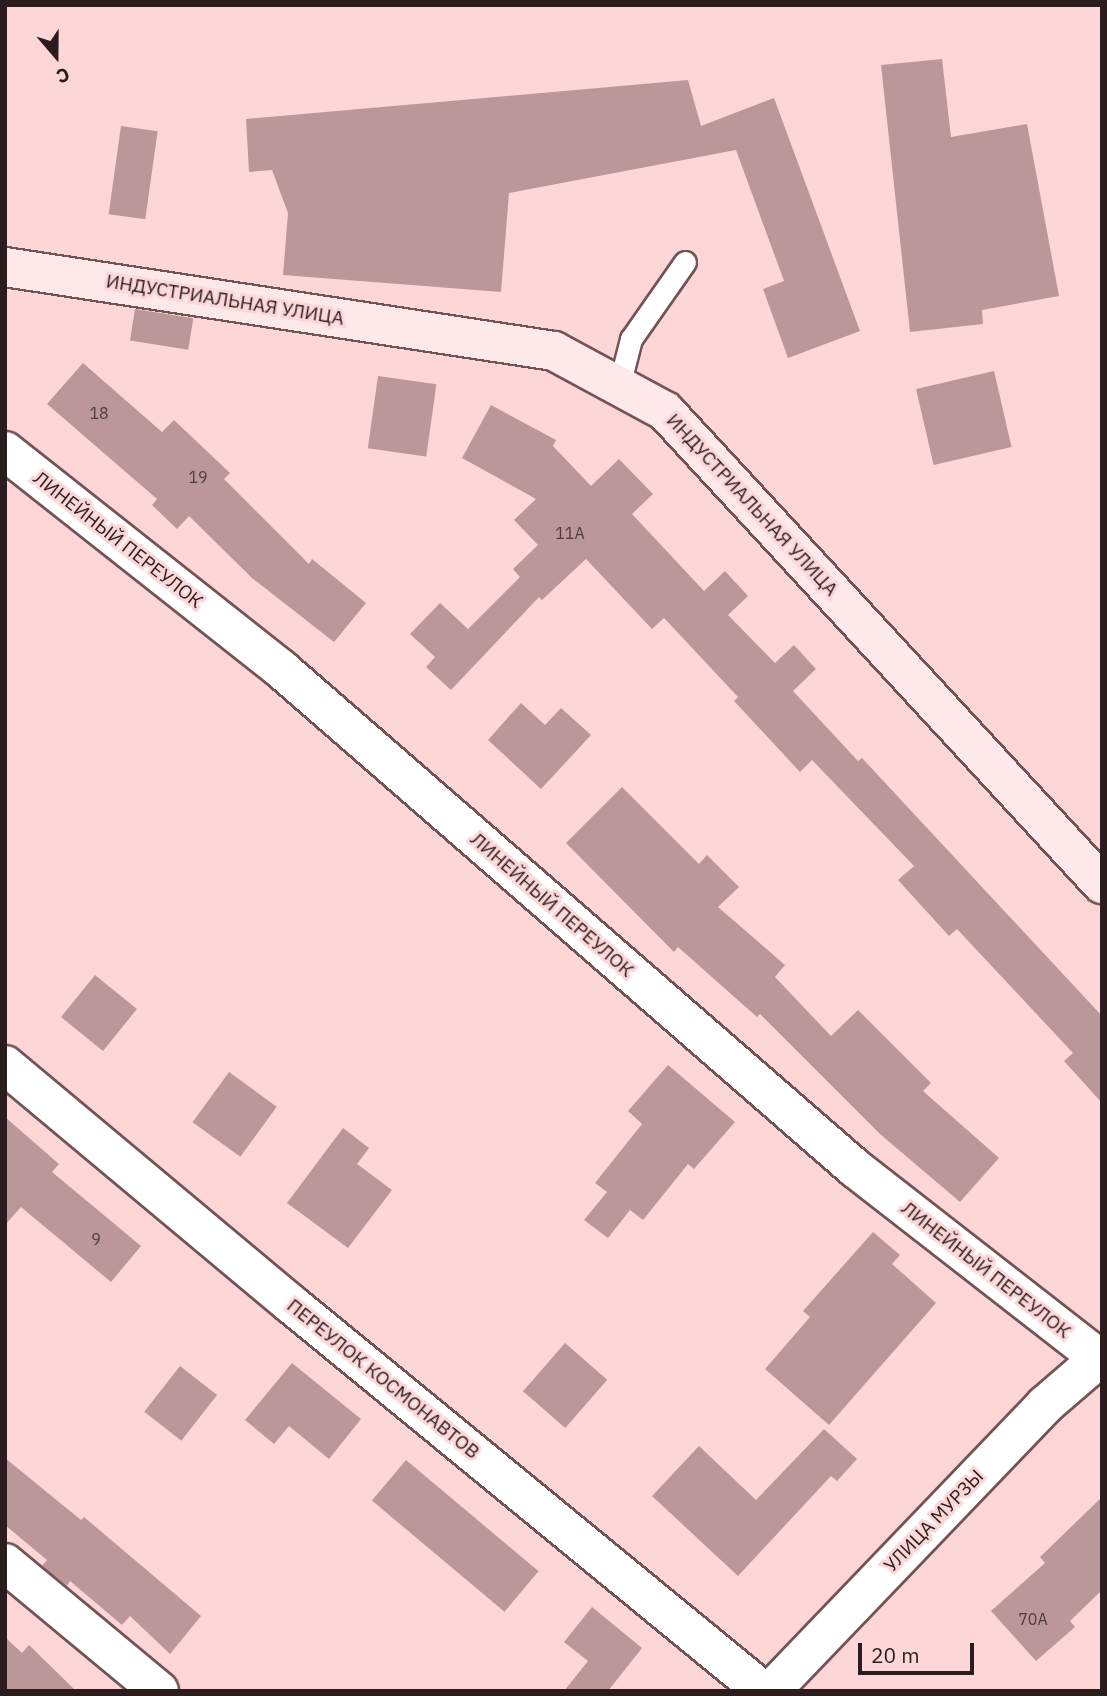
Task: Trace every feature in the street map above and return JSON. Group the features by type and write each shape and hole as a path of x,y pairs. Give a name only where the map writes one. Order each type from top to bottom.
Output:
{"street":[{"name":"ИНДУСТРИАЛЬНАЯ УЛИЦА","path":"5,267 554,351 665,411 1102,884"},
{"name":"ЛИНЕЙНЫЙ ПЕРЕУЛОК","path":"5,451 281,669 856,1169 1100,1357"},
{"name":"ПЕРЕУЛОК КОСМОНАВТОВ","path":"5,1065 291,1304 763,1691"},
{"name":"УЛИЦА МУРЗЫ","path":"771,1691 1045,1405 1100,1357"},
{"path":"5,1563 159,1691"}],"lane":[{"path":"619,386 631,339 685,262"}],"building":[{"path":"942,59 951,137 1027,124 1059,296 982,310 983,324 910,332 881,65"},
{"path":"688,80 701,126 774,98 860,331 788,358 763,289 784,281 736,150 509,193 501,292 283,275 288,213 272,170 249,172 246,119"},
{"path":"121,126 158,131 145,219 109,214"},
{"path":"135,309 193,318 188,350 130,341"},
{"path":"83,363 162,432 174,420 230,473 224,479 309,564 312,559 366,603 334,642 252,578 189,516 177,529 152,505 157,499 47,404"},
{"path":"994,371 1012,447 934,465 916,389"},
{"path":"378,376 436,384 426,457 368,448"},
{"path":"491,405 556,440 553,446 591,486 619,459 653,494 632,514 704,591 725,571 748,596 728,615 775,663 794,645 816,669 793,691 858,761 862,758 1102,1016 1102,1103 1064,1061 1073,1053 957,929 949,936 898,880 914,866 812,760 800,772 734,701 738,697 664,618 652,629 586,559 542,600 539,597 451,690 426,667 435,657 410,634 440,603 468,629 520,577 513,569 538,545 514,520 536,499 462,458"},
{"path":"521,703 545,725 561,708 591,735 541,789 488,740"},
{"path":"622,787 699,864 707,855 739,887 718,907 785,965 775,977 831,1036 858,1010 931,1083 923,1091 999,1158 960,1202 880,1134 760,1014 757,1017 678,947 674,952 566,843"},
{"path":"95,975 137,1009 103,1051 61,1017"},
{"path":"668,1065 735,1122 694,1169 688,1164 643,1220 630,1210 608,1238 584,1220 607,1192 595,1183 642,1124 628,1111"},
{"path":"229,1072 277,1107 240,1157 193,1122"},
{"path":"5,1117 59,1164 52,1172 141,1246 111,1282 21,1207 5,1225"},
{"path":"343,1128 369,1148 357,1164 392,1190 348,1248 287,1203"},
{"path":"873,1232 900,1255 892,1264 936,1303 829,1425 765,1369 810,1317 803,1311"},
{"path":"565,1343 607,1380 565,1428 523,1391"},
{"path":"292,1363 361,1419 329,1459 289,1426 274,1444 245,1420"},
{"path":"180,1366 217,1395 181,1441 144,1412"},
{"path":"824,1429 857,1459 837,1481 831,1476 738,1576 652,1496 699,1446 756,1500"},
{"path":"5,1458 81,1520 84,1517 201,1616 170,1654 130,1616 122,1625 70,1581 67,1586 42,1566 47,1560 5,1525"},
{"path":"406,1460 539,1571 504,1612 372,1501"},
{"path":"1102,1497 1102,1590 1070,1621 1075,1627 1036,1661 991,1611 1045,1563 1040,1557"},
{"path":"592,1607 642,1648 608,1691 564,1691 588,1661 564,1642"},
{"path":"5,1637 22,1653 29,1645 76,1691 5,1691"}]}
